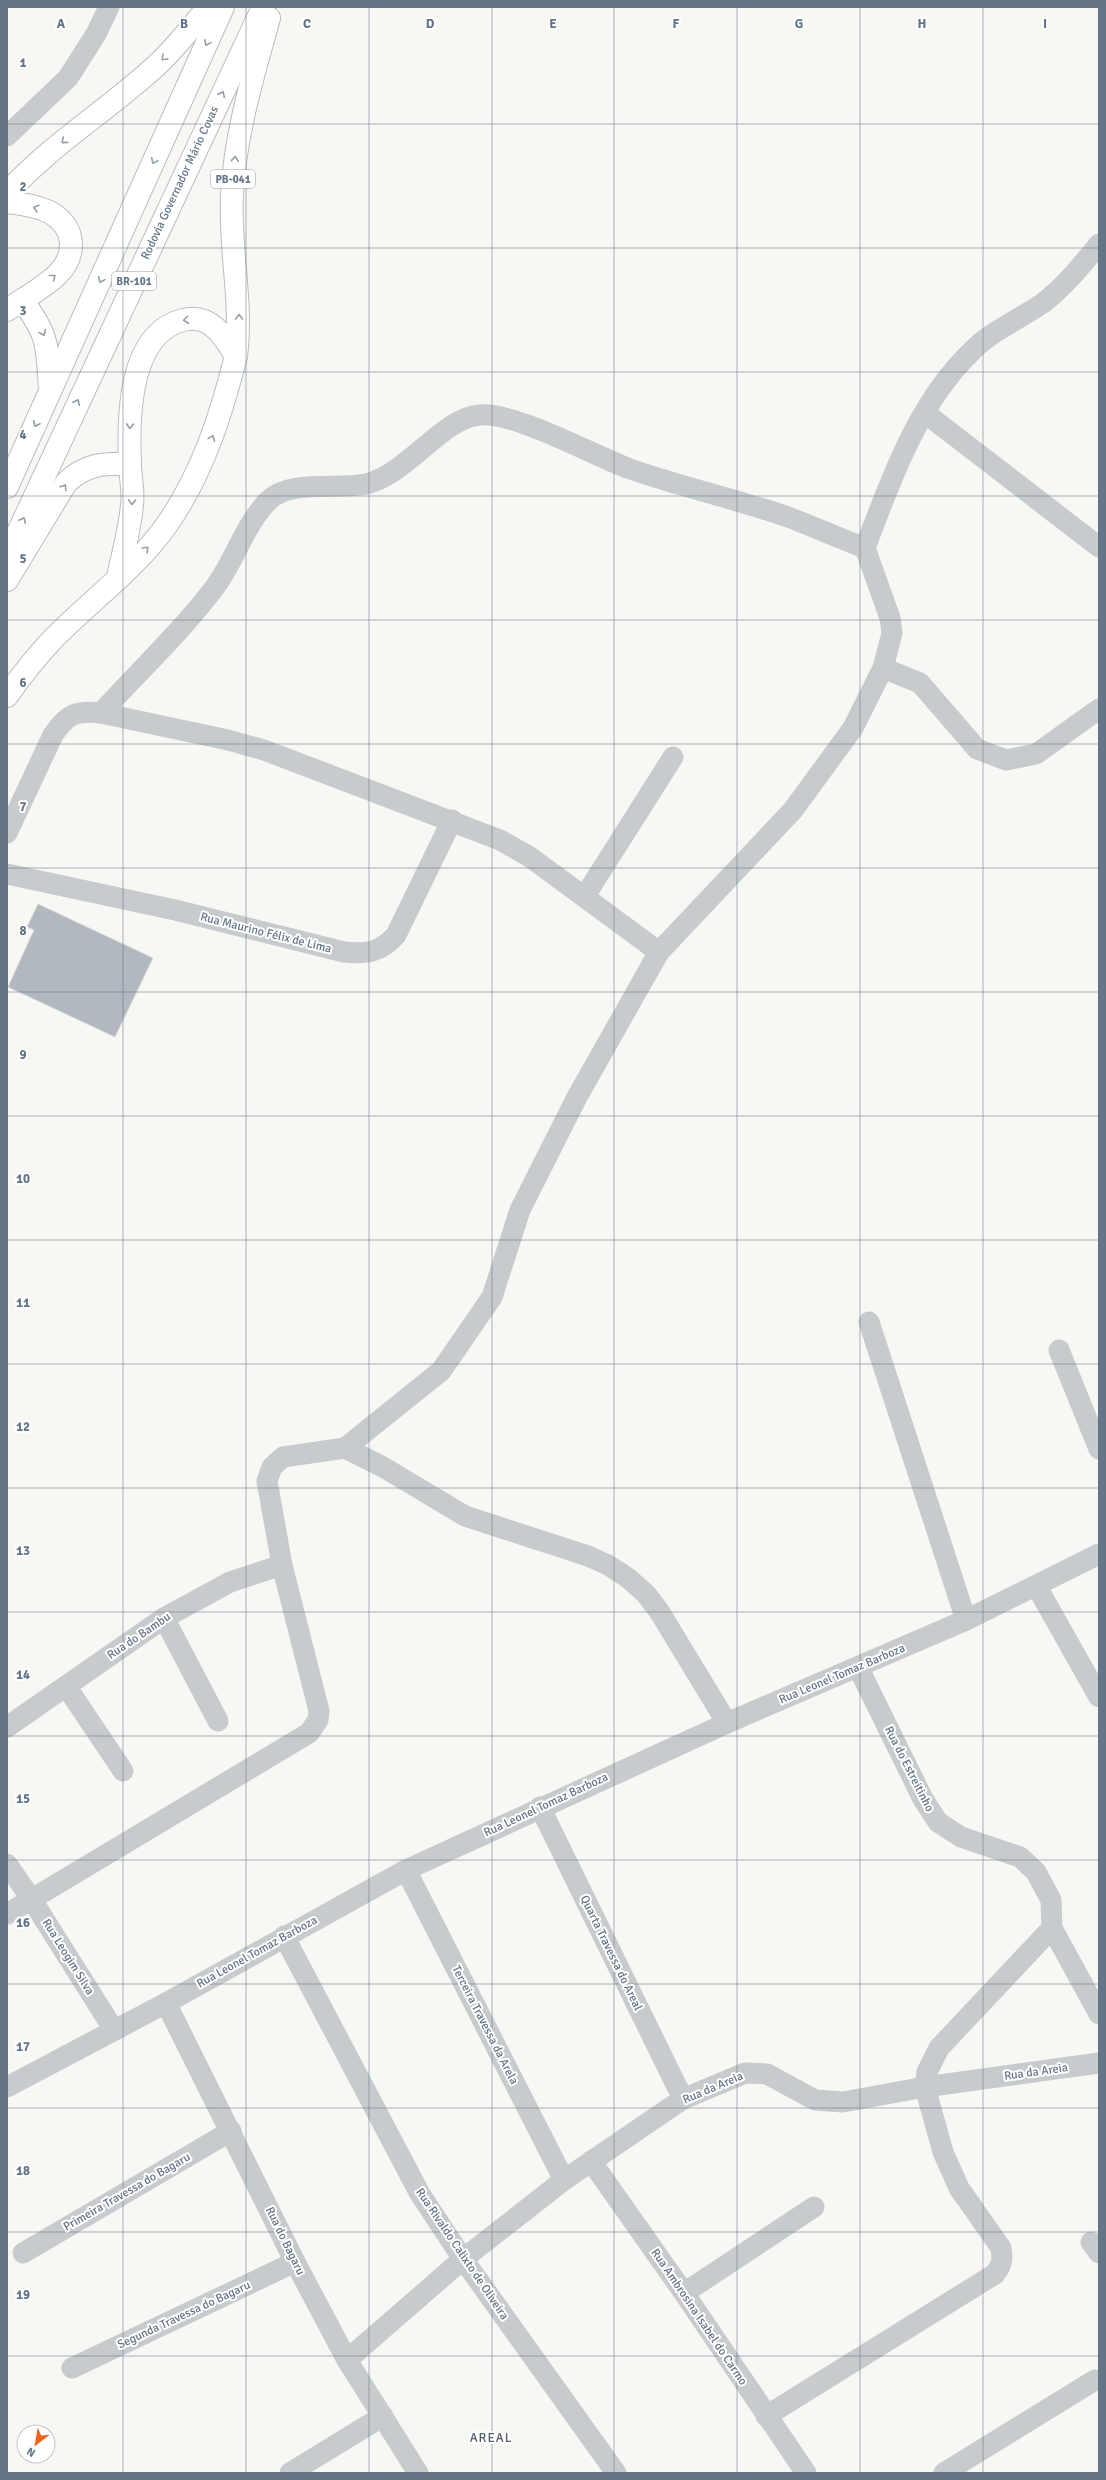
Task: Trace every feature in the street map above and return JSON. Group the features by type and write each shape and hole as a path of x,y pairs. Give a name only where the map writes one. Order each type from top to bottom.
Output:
{"main road":[{"path":"7,193 37,164 156,66 175,47 208,7"},
{"name":"BR-101","path":"7,487 223,7"},
{"name":"Rodovia Governador Mário Covas","path":"7,556 263,7"},
{"name":"PB-041","path":"7,696 52,640 118,577 168,524 190,487 206,454 221,414 236,356 239,303 233,245 232,196 236,155 243,111 272,7"},
{"path":"7,202 34,206 51,213 62,221 69,232 72,243 71,255 65,267 56,276 14,305 44,334 48,348 51,392"},
{"path":"118,577 133,504 130,464 131,401 135,379 141,361 162,331 173,323 186,320 210,323 221,331 236,356"},
{"path":"7,580 66,483 77,472 103,463 130,464"}],"street":[{"path":"7,136 68,78 96,34 109,7"},
{"path":"7,1914 309,1733 315,1727 319,1711 282,1565 267,1481 268,1473 277,1460 284,1457 345,1448 441,1371 492,1297 520,1210 577,1097 659,952 793,810 853,728 883,668 891,640 890,618 865,548 901,457 925,413 952,372 973,350 993,333 1042,303 1060,289 1099,244"},
{"path":"925,413 1099,547"},
{"path":"101,713 207,597 228,568 259,513 269,500 278,493 291,489 365,484 383,478 398,469 449,429 464,420 477,415 491,415 531,426 628,468 787,517 865,548"},
{"path":"883,668 920,683 977,749 1006,760 1036,754 1099,709"},
{"path":"7,832 53,736 61,724 72,715 84,711 101,713 228,740 264,750 452,820 500,840 530,857 585,896 659,952"},
{"path":"585,896 673,757"},
{"name":"Rua Maurino Félix de Lima","path":"7,874 175,910 344,952 363,953 377,951 386,946 396,935 452,820"},
{"path":"869,1322 966,1620"},
{"path":"1059,1350 1099,1449"},
{"path":"345,1448 383,1467 465,1516 588,1556 628,1578 646,1594 659,1611 727,1723"},
{"name":"Rua Leonel Tomaz Barboza","path":"7,2087 166,2003 284,1936 406,1870 540,1807 727,1723 966,1620 1037,1587 1099,1554"},
{"name":"Rua do Bambu","path":"7,1726 164,1618 230,1582 282,1565"},
{"path":"1037,1587 1099,1697"},
{"path":"164,1618 218,1721"},
{"name":"Rua do Estreitinho","path":"858,1667 930,1812 938,1822 961,1837 1011,1853 1028,1863 1049,1893 1052,1907 1052,1928 1099,2014"},
{"path":"66,1686 124,1771"},
{"name":"Quarta Travessa do Areal","path":"540,1807 683,2099"},
{"name":"Rua Leogim Silva","path":"7,1864 32,1900 114,2030"},
{"name":"Terceira Travessa da Arela","path":"406,1870 564,2180"},
{"path":"766,2416 996,2274 1003,2258 1002,2248 959,2188 943,2152 925,2087 927,2072 939,2048 1052,1928"},
{"name":"Rua Rivaldo Calixto de Oliveira","path":"284,1936 420,2194 463,2259 616,2473"},
{"name":"Rua do Bagaru","path":"166,2003 295,2262 347,2360 418,2473"},
{"name":"Rua da Areia","path":"347,2360 463,2259 564,2180 683,2099 745,2073 756,2072 778,2078 802,2094 829,2103 843,2102 925,2087 1099,2063"},
{"name":"Primeira Travessa do Bagaru","path":"22,2254 231,2131"},
{"name":"Rua Ambrosina Isabel do Carmo","path":"591,2161 684,2292 766,2416 806,2473"},
{"path":"684,2292 814,2207"},
{"name":"Segunda Travessa do Bagaru","path":"72,2368 295,2262"},
{"path":"944,2473 1095,2380"},
{"path":"290,2473 383,2416"}],"building":[{"path":"38,904 153,958 115,1037 8,987 34,930 27,927"}],"district":[{"name":"AREAL","path":"491,2438"}]}
